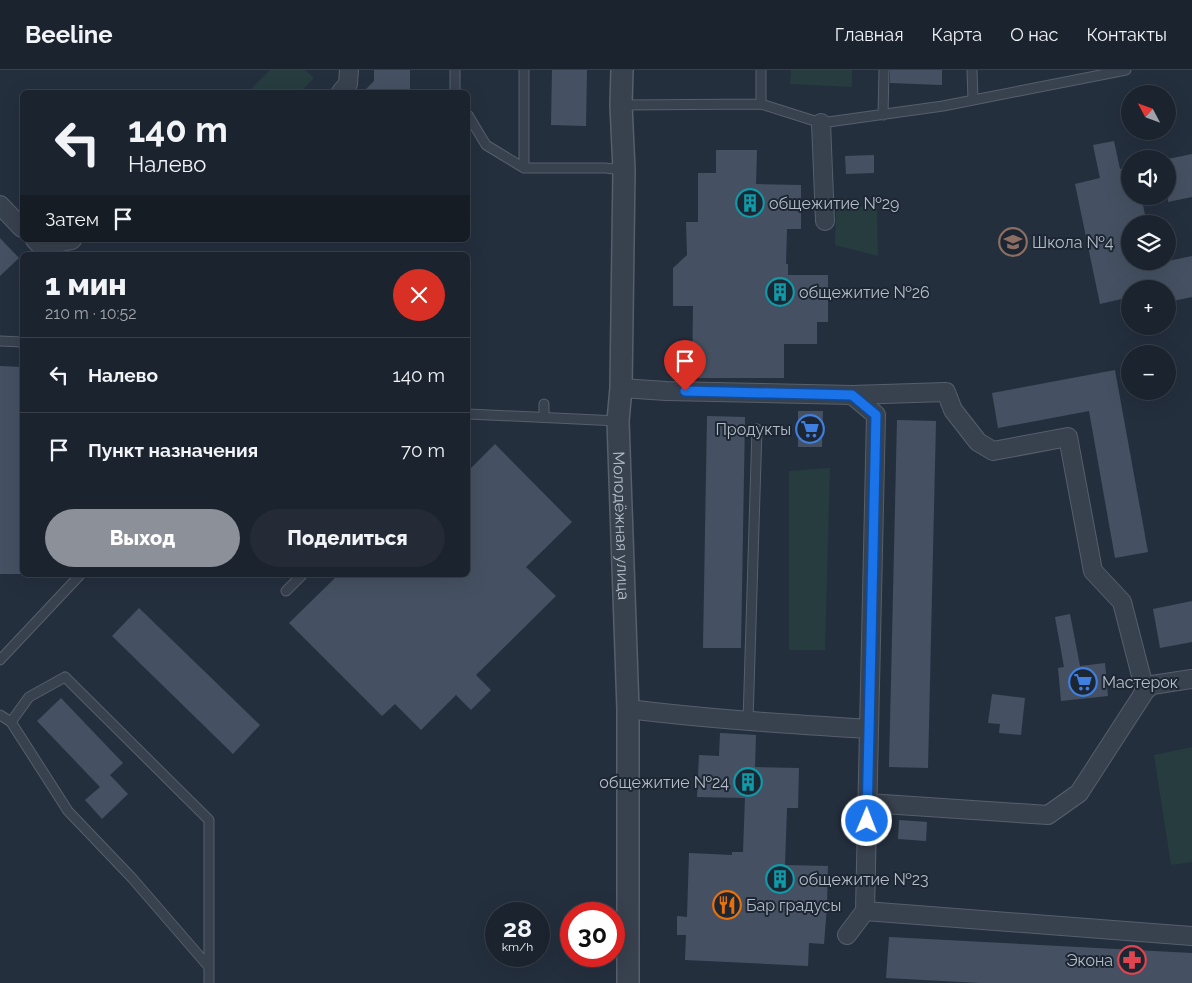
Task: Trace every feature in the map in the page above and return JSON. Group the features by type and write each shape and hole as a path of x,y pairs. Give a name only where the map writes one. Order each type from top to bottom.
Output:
{"street":[{"path":"343,90 348,84 349,70"},
{"name":"Молодёжная улица","path":"622,70 621,105 624,170 621,388 618,421 628,709 628,983"},
{"path":"821,123 824,221"},
{"path":"0,205 20,226"},
{"path":"36,242 40,246 61,242"},
{"path":"621,388 666,391 852,395 946,392 953,410 978,442 993,451 1068,437 1093,571 1122,602 1145,691"},
{"path":"847,936 865,912 876,415 852,395"},
{"path":"868,803 1048,815 1079,794 1145,691 1152,685 1192,679"},
{"path":"628,709 748,721 869,729"},
{"path":"865,912 1192,936"}],"lane":[{"path":"455,70 455,90"},
{"path":"524,70 524,168"},
{"path":"761,70 761,104"},
{"path":"883,115 884,70"},
{"path":"972,70 973,100"},
{"path":"621,105 761,104 821,123 943,106 1126,70"},
{"path":"470,118 486,145 524,168 605,168 624,170"},
{"path":"0,341 20,342"},
{"path":"544,404 544,417"},
{"path":"470,414 618,421"},
{"path":"748,721 757,429"},
{"path":"0,660 78,577"},
{"path":"286,591 300,577"},
{"path":"11,722 29,697 65,677 209,820 209,983"},
{"path":"0,716 11,722 68,810 132,878 209,967"}],"green space":[{"path":"270,70 305,70 314,78 303,90 250,90"},
{"path":"791,70 852,70 852,87 790,84"},
{"path":"877,206 878,256 835,245 836,207"},
{"path":"830,468 825,650 789,650 789,471"},
{"path":"1192,747 1192,862 1171,865 1154,755"}],"building":[{"path":"374,70 410,70 410,90 365,90 374,81"},
{"path":"552,70 587,70 586,126 551,125"},
{"path":"890,70 942,70 942,85 890,83"},
{"path":"1114,141 1121,169 1121,205 1143,205 1145,215 1121,215 1121,270 1176,270 1176,259 1192,256 1192,297 1176,300 1176,280 1121,280 1121,299 1100,304 1075,184 1100,178 1093,145"},
{"path":"716,150 757,150 756,184 801,185 801,229 787,229 786,264 788,264 788,275 828,275 828,322 817,322 817,344 784,344 784,378 692,378 693,306 673,306 673,268 687,255 686,222 698,222 698,173 716,173"},
{"path":"1192,154 1192,197 1176,200 1176,157"},
{"path":"874,155 874,173 846,174 845,156"},
{"path":"0,238 19,258 0,276"},
{"path":"0,366 20,367 20,574 0,574"},
{"path":"1115,370 1148,552 1115,558 1089,411 998,428 992,393"},
{"name":"Продукты","path":"798,411 823,411 822,447 798,447"},
{"path":"707,416 745,417 741,648 703,648"},
{"path":"897,420 936,421 928,768 889,767"},
{"path":"495,444 572,522 526,567 556,596 476,675 491,690 471,710 456,695 421,730 395,704 382,716 289,623 336,577 470,577 470,469"},
{"path":"1192,601 1192,642 1160,648 1153,609"},
{"path":"139,608 260,725 233,754 112,636"},
{"name":"Мастерок","path":"1070,614 1080,666 1105,663 1108,696 1061,701 1058,668 1064,667 1055,617"},
{"path":"992,694 1025,698 1021,735 999,733 1000,724 988,723"},
{"path":"61,698 123,763 110,775 128,794 102,819 85,800 100,787 37,721"},
{"path":"720,733 756,735 755,767 799,768 798,808 787,808 785,865 828,866 824,944 809,943 808,966 685,960 686,935 677,935 677,916 687,917 689,853 732,855 732,852 743,852 745,798 697,797 699,755 719,756"},
{"path":"899,820 927,822 926,841 898,839"},
{"path":"889,937 1192,953 1192,983 981,983 886,978"}],"place":[{"name":"общежитие №29","path":"750,203"},
{"name":"Школа №4","path":"1013,242"},
{"name":"общежитие №26","path":"780,292"},
{"name":"Продукты","path":"810,429"},
{"name":"Мастерок","path":"1083,682"},
{"name":"общежитие №24","path":"748,782"},
{"name":"общежитие №23","path":"780,879"},
{"name":"Бар градусы","path":"727,905"},
{"name":"Экона","path":"1132,960"}],"route":[{"path":"685,391 852,395 876,415 867,821"}]}
